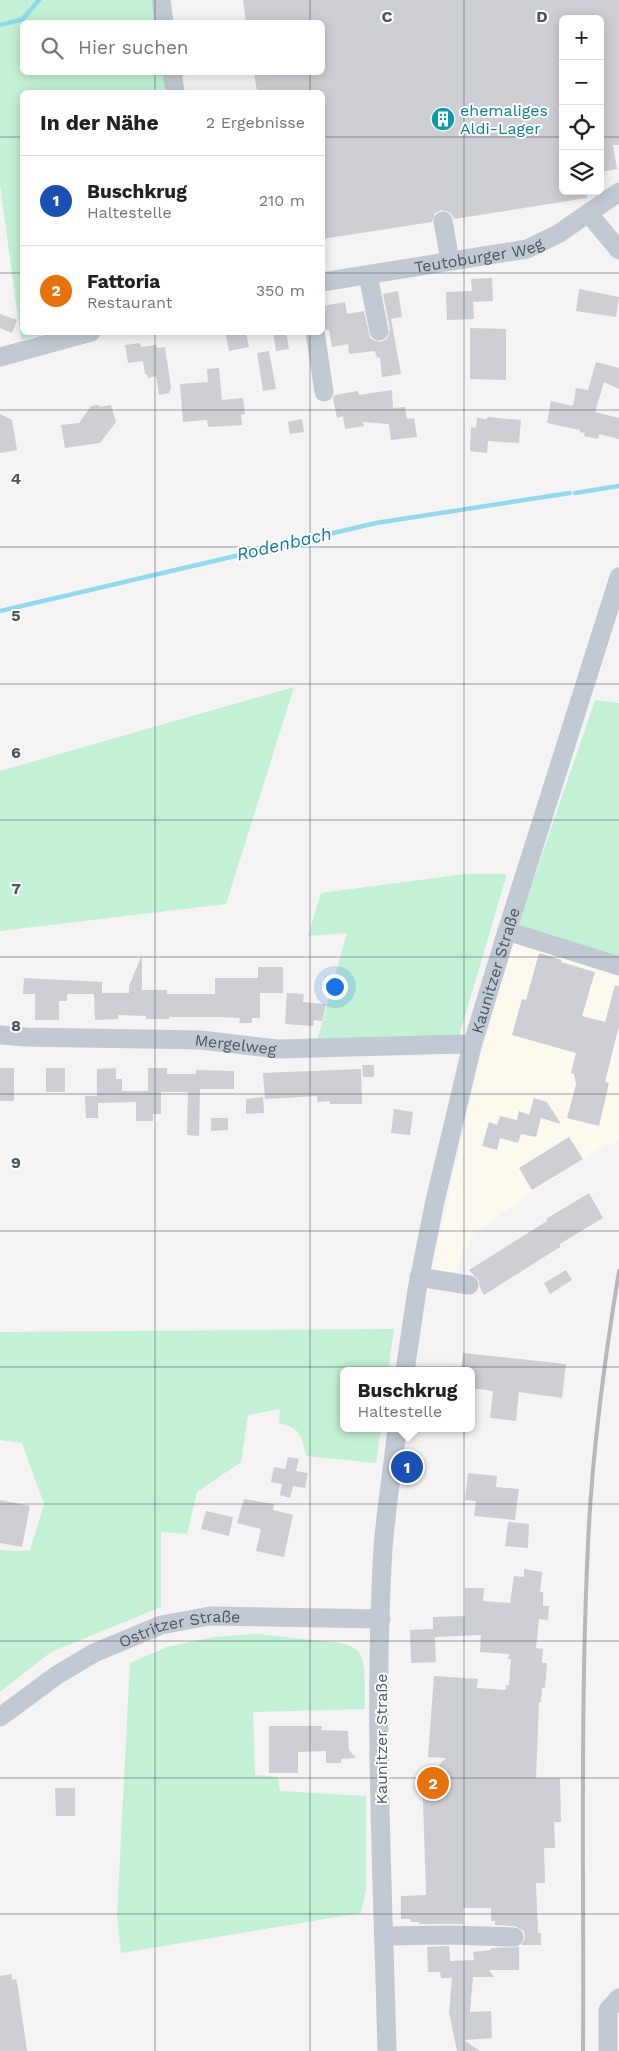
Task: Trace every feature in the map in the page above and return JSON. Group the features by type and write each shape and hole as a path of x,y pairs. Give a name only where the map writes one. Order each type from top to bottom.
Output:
{"street":[{"path":"161,0 164,20"},
{"path":"172,75 175,90"},
{"name":"Teutoburger Weg","path":"325,282 527,249 558,234 619,192"},
{"path":"588,213 619,250"},
{"path":"444,221 450,262"},
{"path":"368,275 379,331"},
{"path":"0,357 80,335"},
{"path":"315,335 324,392"},
{"name":"Kaunitzer Straße","path":"406,1367 420,1277 435,1201 472,1046 619,577"},
{"path":"507,931 619,966"},
{"name":"Mergelweg","path":"0,1035 201,1040 278,1049 461,1044 472,1046"},
{"path":"420,1277 469,1285"},
{"name":"Kaunitzer Straße","path":"387,2051 379,1759 381,1619 383,1547 397,1432"},
{"name":"Ostritzer Straße","path":"0,1718 57,1675 94,1653 161,1625 210,1616 381,1619"},
{"path":"384,1936 450,1935 514,1937"},
{"path":"608,2051 614,2004"}],"shaded area":[{"path":"518,925 619,957 619,1140 603,1147 530,1193 474,1234 452,1275 432,1270 480,1059"}],"green space":[{"path":"0,0 151,0 155,20 20,20 20,75 165,75 169,90 20,90 20,333 0,185"},
{"path":"20,335 41,335 21,340"},
{"path":"294,687 226,904 0,931 0,771"},
{"path":"595,700 619,703 619,957 518,925"},
{"path":"465,874 507,874 459,1036 317,1041 347,933 308,936 321,893"},
{"path":"394,1329 389,1367 340,1367 340,1432 380,1432 376,1463 306,1456 303,1443 296,1430 279,1423 280,1409 248,1415 241,1462 197,1492 187,1534 161,1532 161,1607 51,1652 0,1692 0,1550 30,1550 44,1504 22,1443 0,1440 0,1332"},
{"path":"257,1634 340,1643 356,1650 362,1659 364,1665 365,1709 253,1712 255,1775 278,1777 280,1791 366,1796 366,1890 361,1913 121,1953 117,1916 130,1663 167,1647 214,1637"}],"building":[{"name":"ehemaliges Aldi-Lager","path":"243,0 619,0 619,145 613,145 617,169 604,171 604,15 559,15 559,195 587,195 587,198 454,219 451,213 442,210 435,213 432,222 325,239 325,90 257,90 254,75 325,75 325,20 246,20"},
{"path":"492,278 493,301 473,302 474,319 447,320 446,292 472,291 471,279"},
{"path":"579,289 619,297 616,317 576,311"},
{"path":"398,291 402,317 391,319 401,374 382,377 380,357 377,358 375,351 349,354 348,344 332,347 329,330 325,328 325,305 345,302 347,314 364,311 370,338 381,342 387,339 390,329 383,294"},
{"path":"0,314 17,320 12,333 0,328"},
{"path":"470,328 506,329 506,380 470,379"},
{"path":"226,335 247,335 249,347 229,351"},
{"path":"273,335 287,335 289,349 276,351"},
{"path":"140,343 141,347 156,345 157,348 165,347 171,388 169,393 159,395 156,376 148,378 147,374 145,374 143,361 128,363 125,345"},
{"path":"269,351 276,389 263,391 257,353"},
{"path":"596,362 619,368 619,389 604,382 595,412 619,418 619,439 599,434 598,439 584,436 585,433 580,432 580,430 547,423 551,401 573,406 576,388 588,390"},
{"path":"219,368 222,400 243,398 245,414 241,415 242,425 208,427 207,420 183,422 180,384 208,382 207,369"},
{"path":"392,390 393,408 405,407 407,419 414,418 417,437 391,440 389,424 363,422 364,426 345,429 343,416 337,418 333,398 335,395 358,391 359,395"},
{"path":"98,405 100,407 111,405 116,422 100,443 65,448 61,425 79,423 91,406"},
{"path":"0,414 12,420 17,450 0,453"},
{"path":"487,417 521,420 519,443 488,441 487,453 470,451 471,427 476,428 477,418 487,419"},
{"path":"302,419 304,432 290,434 288,422"},
{"path":"539,953 595,972 582,1016 605,1022 615,985 619,986 619,1026 605,1082 609,1083 599,1126 567,1118 576,1084 574,1074 571,1073 576,1053 512,1035 522,999 526,1000"},
{"path":"142,955 142,990 167,990 167,994 215,994 215,978 258,978 258,967 283,967 283,993 260,993 260,1018 252,1018 252,1023 239,1023 240,1018 169,1017 169,1019 146,1019 146,1016 118,1015 118,1019 95,1020 94,994 67,994 67,1001 59,1001 59,1020 35,1020 35,994 23,994 24,978 102,982 102,993 129,993 129,986"},
{"path":"287,993 304,994 303,1002 326,1004 322,1021 314,1020 313,1026 285,1024"},
{"path":"362,1065 374,1065 374,1077 363,1077"},
{"path":"0,1068 14,1068 14,1101 0,1101"},
{"path":"46,1068 65,1068 65,1092 46,1092"},
{"path":"116,1068 116,1079 122,1079 122,1091 148,1091 148,1068 167,1068 167,1074 196,1074 196,1070 234,1071 234,1089 200,1089 199,1136 187,1135 188,1092 161,1092 161,1114 153,1114 153,1121 136,1121 136,1102 98,1103 98,1118 86,1118 85,1096 97,1096 97,1069"},
{"path":"361,1069 362,1104 330,1104 330,1101 318,1102 317,1096 265,1099 263,1073"},
{"path":"263,1097 264,1113 246,1114 246,1099"},
{"path":"534,1098 547,1102 561,1124 541,1118 536,1137 521,1134 518,1143 500,1138 497,1150 482,1146 489,1122 497,1125 500,1116 517,1120 519,1111 529,1115"},
{"path":"394,1109 413,1112 410,1135 391,1133"},
{"path":"211,1118 228,1118 228,1130 211,1131"},
{"path":"569,1137 583,1159 532,1190 519,1168"},
{"path":"589,1193 603,1218 560,1244 560,1247 484,1295 479,1281 469,1270"},
{"path":"566,1270 572,1280 550,1294 544,1283"},
{"path":"463,1353 566,1364 562,1398 519,1392 516,1421 490,1418 493,1391 475,1389 475,1367 461,1367"},
{"path":"288,1457 299,1459 296,1471 308,1473 305,1488 293,1486 290,1498 280,1495 282,1484 271,1482 274,1467 285,1469"},
{"path":"468,1473 497,1476 496,1487 519,1489 515,1520 474,1516 476,1501 465,1500"},
{"path":"244,1499 274,1504 273,1510 293,1515 284,1557 256,1551 261,1529 237,1523"},
{"path":"0,1500 30,1506 22,1547 0,1543"},
{"path":"206,1511 233,1517 229,1536 201,1529"},
{"path":"508,1522 529,1524 528,1548 505,1546"},
{"path":"524,1569 542,1572 540,1592 543,1592 543,1606 549,1606 548,1620 539,1619 536,1648 543,1649 542,1663 547,1663 545,1688 542,1688 541,1702 539,1702 536,1778 560,1778 561,1822 554,1822 555,1848 544,1848 545,1883 536,1883 538,1933 541,1933 541,1945 521,1945 525,1938 524,1931 515,1926 495,1925 495,1921 491,1921 491,1908 463,1908 463,1924 419,1924 419,1922 411,1922 410,1919 401,1919 401,1896 426,1895 423,1799 424,1792 426,1792 425,1779 446,1758 428,1757 434,1676 478,1679 477,1688 506,1690 506,1685 509,1685 511,1659 508,1659 509,1654 480,1652 481,1635 435,1637 436,1662 411,1663 410,1630 433,1629 433,1617 465,1616 465,1588 484,1588 483,1601 510,1603 514,1576 524,1577"},
{"path":"269,1726 322,1726 322,1730 348,1731 349,1750 356,1758 341,1759 341,1763 326,1763 326,1751 298,1752 298,1773 269,1773"},
{"path":"55,1788 75,1788 75,1816 56,1816"},
{"path":"449,1946 450,1961 474,1960 473,1952 491,1950 491,1948 519,1947 519,1970 489,1970 494,1977 473,1977 470,2012 491,2011 492,2038 464,2040 480,2051 457,2051 449,2012 452,1978 441,1978 440,1972 428,1972 427,1947"},
{"path":"12,1974 12,1980 16,1979 18,1988 27,2051 0,2051 0,1976"}],"waterway":[{"path":"0,25 23,19 39,0"},
{"name":"Rodenbach","path":"575,493 619,486"},
{"name":"Rodenbach","path":"0,611 376,523 570,493"}],"railway":[{"path":"583,2051 583,1734 588,1544 599,1408 619,1271"}],"place":[{"name":"ehemaliges Aldi-Lager","path":"443,119"},
{"name":"Buschkrug","path":"407,1467"},
{"name":"Fattoria","path":"433,1783"}]}
